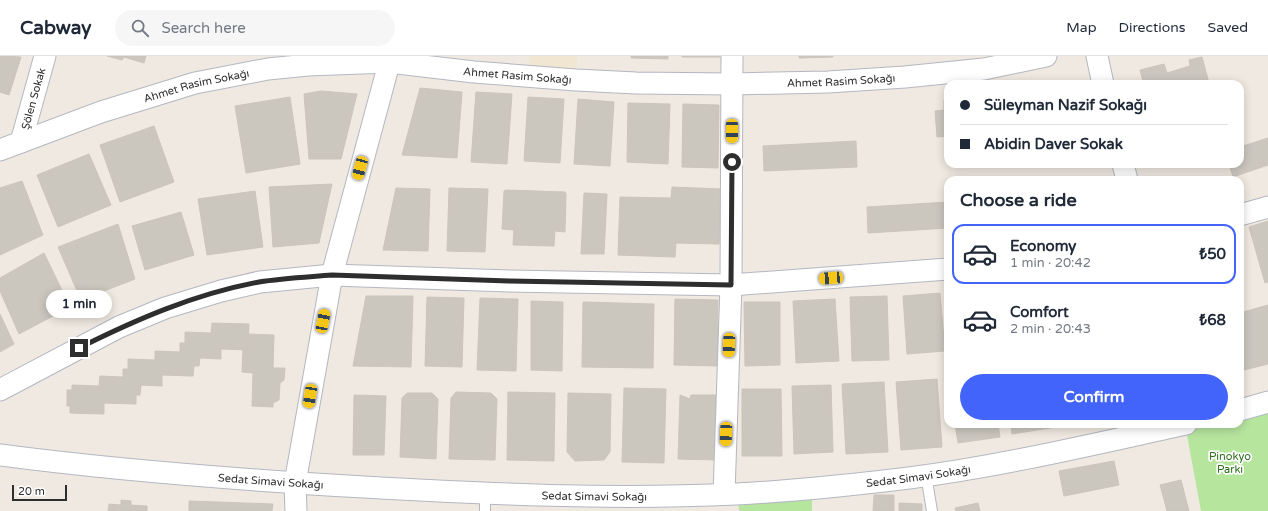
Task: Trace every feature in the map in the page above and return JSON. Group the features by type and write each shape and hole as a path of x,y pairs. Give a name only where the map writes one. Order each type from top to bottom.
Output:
{"street":[{"name":"Şölen Sokak","path":"21,142 46,56"},
{"path":"724,494 731,285 732,56"},
{"name":"Ahmet Rasim Sokağı","path":"0,150 102,112 195,83 268,69 308,64 390,59 474,72 568,79 636,83 732,84 828,82 905,77 984,69 1046,56"},
{"path":"1097,56 1102,80"},
{"path":"296,511 295,482 332,275 390,59"},
{"path":"1244,214 1268,207"},
{"path":"0,390 119,327 166,308 221,291 260,282 332,275 509,281 731,285 944,269"},
{"path":"1244,409 1268,402"},
{"name":"Sedat Simavi Sokağı","path":"0,454 84,466 295,482 485,502 614,496 724,494 819,487 926,475 1062,451 1167,428"}],"lane":[{"path":"926,475 932,511"}],"shaded area":[{"path":"530,56 577,56 576,80 529,77"}],"green space":[{"name":"Pinokyo Parkı","path":"1268,402 1268,511 1201,511 1186,428 1244,428 1244,409"},
{"path":"812,488 812,511 739,511 738,494"}],"building":[{"path":"0,56 21,57 9,95 0,92"},
{"path":"107,56 146,56 144,63 124,57 122,60"},
{"path":"631,56 668,56 668,59 631,58"},
{"path":"720,56 720,57 682,57"},
{"path":"799,56 833,56 833,57 799,58"},
{"path":"1202,57 1208,80 1143,80 1140,70 1164,64 1167,73 1190,66 1189,60"},
{"path":"420,88 462,92 457,158 402,155"},
{"path":"321,91 357,94 341,159 309,159 304,94"},
{"path":"476,92 512,94 507,164 471,162"},
{"path":"290,97 300,164 246,173 235,106"},
{"path":"528,97 564,99 560,163 524,161"},
{"path":"578,99 614,102 610,166 574,164"},
{"path":"628,103 670,104 668,164 627,162"},
{"path":"683,104 719,105 718,168 682,167"},
{"path":"944,110 944,136 937,137 935,111"},
{"path":"154,126 174,182 120,202 100,145"},
{"path":"1268,138 1268,165 1233,176 1230,168 1244,168 1244,146"},
{"path":"856,141 857,167 764,171 763,146"},
{"path":"89,154 111,205 58,227 37,175"},
{"path":"22,181 43,235 0,255 0,188"},
{"path":"332,184 319,243 273,247 269,187"},
{"path":"672,187 721,189 719,244 676,243 675,257 618,255 620,197 671,198"},
{"path":"396,188 430,189 428,251 383,250"},
{"path":"449,188 488,189 485,252 447,251"},
{"path":"255,191 263,247 207,255 198,199"},
{"path":"504,191 565,192 565,232 555,231 554,246 513,245 514,230 502,229"},
{"path":"584,193 607,194 604,254 581,254"},
{"path":"944,202 944,228 868,233 867,207"},
{"path":"181,212 194,255 145,270 132,226"},
{"path":"1268,221 1268,282 1265,283 1249,227"},
{"path":"118,224 135,279 81,300 58,247"},
{"path":"44,253 70,307 19,334 0,291 0,278"},
{"path":"940,293 944,351 907,354 903,296"},
{"path":"366,296 413,296 411,367 353,366"},
{"path":"887,296 889,360 852,361 850,297"},
{"path":"427,297 464,298 462,367 425,366"},
{"path":"480,298 518,299 516,371 477,370"},
{"path":"675,299 718,300 717,366 674,365"},
{"path":"835,299 839,361 796,363 793,301"},
{"path":"531,301 563,302 562,371 531,370"},
{"path":"583,302 654,304 653,368 582,367"},
{"path":"744,302 780,302 780,365 745,366"},
{"path":"1268,305 1268,364 1244,370 1244,312"},
{"path":"0,314 14,344 0,352"},
{"path":"212,323 249,324 248,350 221,349 221,359 200,358 199,366 194,366 193,376 162,375 162,386 141,385 140,395 136,395 136,404 104,403 104,414 70,413 70,406 67,406 67,390 72,390 72,385 99,386 100,376 123,377 123,369 128,369 128,359 155,360 155,351 180,352 180,343 185,343 185,332 211,333"},
{"path":"248,334 274,335 273,368 285,368 284,380 280,383 279,400 273,403 273,407 252,406 253,373 242,372 243,349 248,350"},
{"path":"937,379 942,447 901,450 896,382"},
{"path":"884,382 888,452 846,454 842,384"},
{"path":"831,385 833,452 794,454 792,386"},
{"path":"624,388 666,389 664,463 622,462"},
{"path":"742,389 781,389 782,456 742,456"},
{"path":"456,392 491,393 497,399 495,460 449,459 451,398"},
{"path":"508,392 555,393 554,461 507,460"},
{"path":"407,393 432,393 438,399 436,459 400,457 402,398"},
{"path":"568,393 611,394 610,452 604,460 575,461 567,452"},
{"path":"354,395 386,396 384,455 353,455"},
{"path":"680,395 690,399 691,395 717,395 715,460 678,459"},
{"path":"956,428 999,428 1000,437 958,443"},
{"path":"1011,428 1050,428 1012,434"},
{"path":"1114,461 1119,485 1064,496 1059,471"},
{"path":"1181,480 1189,511 1167,511 1160,485"},
{"path":"874,495 894,495 894,511 873,511"},
{"path":"121,500 131,501 131,511 108,511 109,504 121,505"},
{"path":"189,501 273,504 272,511 189,511"},
{"path":"899,503 922,504 922,511 899,511"},
{"path":"978,503 980,511 956,511 955,508"},
{"path":"131,505 147,506 147,511 131,511"}],"route":[{"path":"79,348 119,327 193,298 260,282 306,277 332,275 509,281 731,285 732,162"}]}
